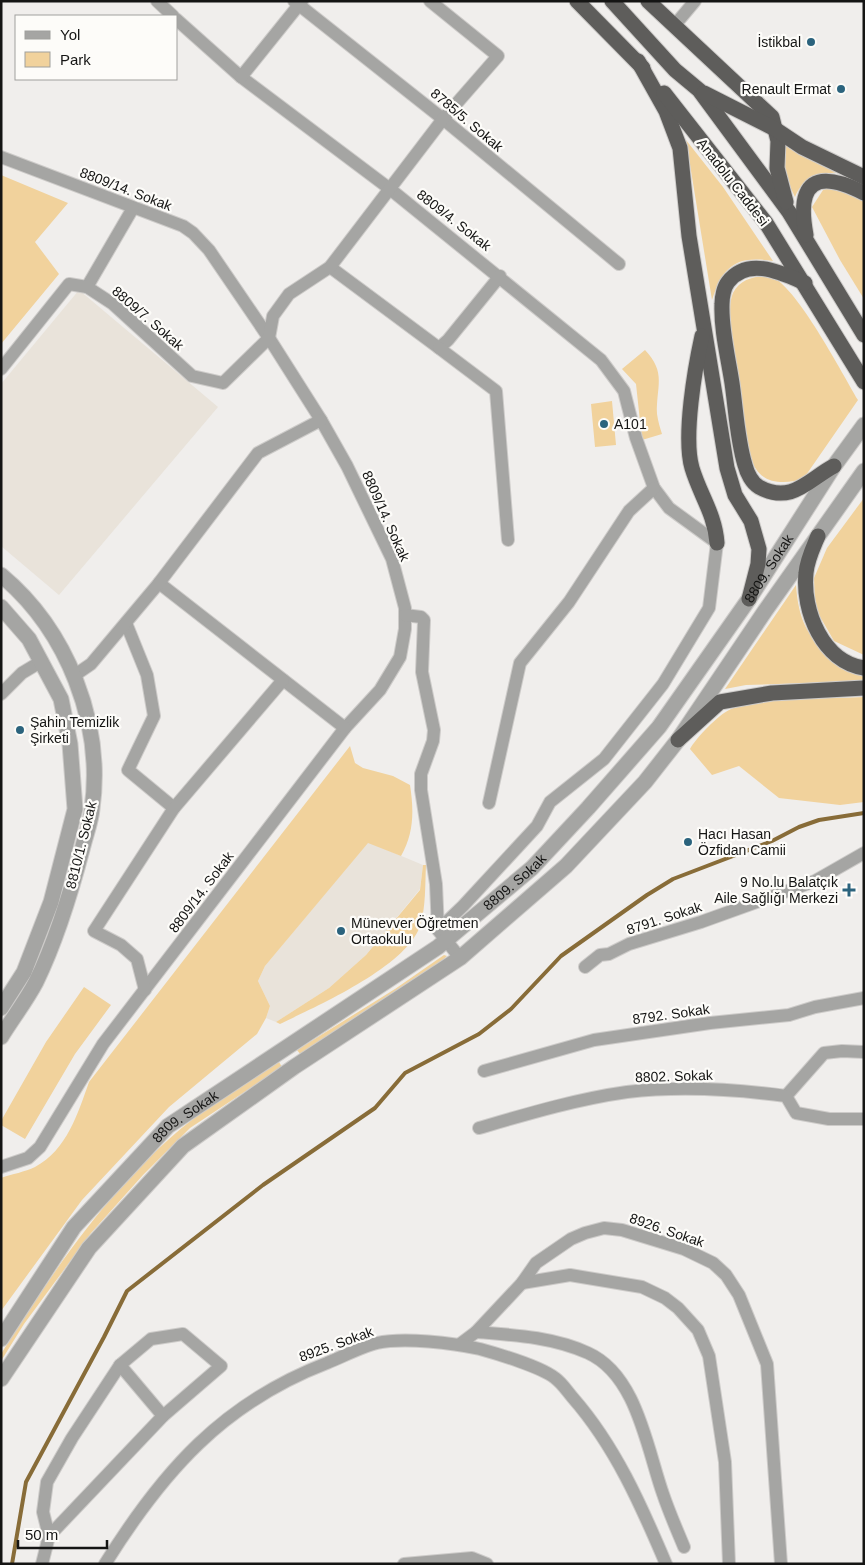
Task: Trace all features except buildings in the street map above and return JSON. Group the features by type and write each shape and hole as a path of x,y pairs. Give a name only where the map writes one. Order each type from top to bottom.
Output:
{"highway":[{"name":"Anadolu Caddesi","path":"578,1 638,61 766,223 805,283 864,382"},
{"name":"Anadolu Caddesi","path":"612,1 675,70 699,90 789,212 864,334"},
{"path":"648,1 772,117 778,141 777,168 789,212"},
{"path":"638,61 666,111 680,148 689,236 727,468 735,494 751,521 759,549 758,564 749,599"},
{"path":"699,90 775,129 802,147 864,177"},
{"path":"806,239 803,221 804,202 806,193 812,184 832,180 864,193"},
{"path":"805,283 760,267 741,273 728,282 723,294 722,318 742,454 749,477 758,486 770,491 801,490 822,472 834,466"},
{"path":"704,327 693,376 690,433 692,466 716,527 717,544"},
{"path":"818,536 806,573 806,590 816,630 824,644 836,654 849,664 864,668"},
{"path":"678,740 720,702 772,694 864,688"}],"street":[{"path":"156,1 172,15"},
{"path":"269,338 273,316 289,294 330,267 444,118 498,56 430,1"},
{"path":"674,26 695,1"},
{"path":"241,76 298,2"},
{"name":"8785/5. Sokak","path":"298,2 444,118 618,264"},
{"name":"8809/4. Sokak","path":"178,21 241,76 390,189 500,276 601,360 624,391 636,438 654,488 669,508 717,544"},
{"name":"8809/14. Sokak","path":"1,157 183,226 194,234 209,250 269,338 347,466 392,559 405,615 400,657 380,690 345,728 103,1044 40,1147 28,1158 4,1164"},
{"path":"1,369 69,284 87,288 134,208"},
{"path":"330,267 496,391 508,540"},
{"path":"439,348 448,340 500,276"},
{"name":"8809/7. Sokak","path":"87,288 113,304 192,376 223,382 269,338"},
{"path":"75,675 90,664 159,583 258,453 320,420"},
{"name":"8809. Sokak","path":"1,1339 74,1227 168,1126 442,935 532,868 659,727 749,599 834,466 864,425"},
{"name":"8809. Sokak","path":"1,1378 89,1248 183,1146 294,1067 460,958 566,866 645,782 678,740 860,478"},
{"path":"489,803 520,663 569,602 629,511 654,488"},
{"path":"442,935 463,906 537,826 550,802 604,759 663,684 709,608 717,544"},
{"name":"8810/1. Sokak","path":"1,574 24,594 57,640 75,675 88,723 94,769 92,810 79,862 55,934 35,983 1,1037"},
{"path":"159,583 345,728"},
{"name":"8810/1. Sokak","path":"1,607 30,638 61,699 70,744 75,809 51,902 24,972 1,1008"},
{"path":"405,615 421,617 424,620 422,672 434,730 433,741 421,774 421,782 442,935 460,958"},
{"path":"126,623 147,675 154,716 128,770 174,808"},
{"path":"1,694 22,673 42,661"},
{"path":"145,990 138,959 121,945 94,931 174,808 283,680"},
{"name":"8791. Sokak","path":"585,967 600,955 609,954 629,944 702,922 815,880 864,854"},
{"name":"8792. Sokak","path":"484,1071 594,1040 710,1023 789,1015 815,1007 864,998"},
{"path":"864,1052 842,1051 824,1053 786,1096 796,1113 829,1119 864,1119"},
{"name":"8802. Sokak","path":"479,1128 594,1098 627,1092 687,1088 786,1096"},
{"name":"8926. Sokak","path":"460,1344 476,1332 522,1283 536,1263 571,1239 604,1228 622,1230 684,1249 713,1263 726,1275 739,1295 767,1364 781,1564"},
{"path":"522,1283 570,1275 642,1287 665,1298 678,1308 698,1330 709,1356 725,1462 729,1564"},
{"path":"476,1332 532,1336 589,1353 619,1378 630,1398 646,1438 663,1494 684,1547"},
{"path":"42,1564 49,1536 43,1512 47,1482 72,1438 120,1365 152,1339 183,1334 221,1366 163,1416 49,1536"},
{"name":"8925. Sokak","path":"105,1564 152,1492 214,1429 251,1400 296,1375 378,1343 415,1341 460,1344 505,1356 554,1377 592,1420 638,1497 666,1564"},
{"path":"120,1365 163,1416"},
{"path":"404,1564 472,1558 487,1564"}],"shaded area":[{"path":"79,290 218,407 59,595 1,546 1,384"},
{"name":"Münevver Öğretmen Ortaokulu","path":"368,842 423,865 420,889 366,955 329,988 276,1022 266,1018 270,1006 258,981 265,966"}],"green space":[{"path":"686,140 723,187 773,261 749,260 733,266 726,271 721,279 712,300"},
{"path":"785,144 841,172 813,177 803,184 795,197 785,171"},
{"path":"1,175 68,203 35,242 59,274 1,344"},
{"path":"832,187 846,191 864,201 864,299 840,260 812,207 823,190"},
{"path":"765,276 776,279 797,301 820,335 858,400 804,478 785,482 778,482 760,474 751,458 743,419 733,348 730,304 733,293 743,282 751,278"},
{"path":"645,350 652,358 658,373 657,414 662,434 642,440 636,384 622,369"},
{"name":"A101","path":"612,401 616,445 595,447 591,404"},
{"path":"864,498 864,655 834,641 815,608 814,578 827,548"},
{"path":"796,585 798,604 808,631 825,649 864,674 864,681 746,685 725,689"},
{"path":"864,697 864,802 840,805 779,798 739,766 712,775 690,749 708,727 731,709 778,700"},
{"path":"350,746 355,763 363,768 393,776 410,785 412,804 411,830 401,856 368,843 265,966 258,981 270,1006 257,1034 169,1107 82,1200 1,1311 1,1178 35,1167 55,1151 76,1118 89,1082"},
{"path":"423,865 426,865 425,896 420,926 411,941 397,956 359,984 337,996 280,1024 276,1022 329,988 366,955 420,890"},
{"path":"444,955 447,956 430,971 301,1055 297,1050 395,989"},
{"path":"84,987 111,1005 75,1054 25,1139 1,1125 1,1121 46,1042"},
{"path":"279,1062 282,1067 190,1128 143,1175 91,1233 24,1324 1,1361 1,1354 44,1288 67,1255 116,1193 171,1137 202,1112"}],"waterway":[{"path":"12,1564 26,1482 127,1291 263,1185 375,1108 405,1073 479,1034 511,1009 561,956 647,895 673,879 772,841 799,827 819,820 864,813"}],"place":[{"name":"İstikbal","path":"811,42"},
{"name":"Renault Ermat","path":"841,89"},
{"name":"A101","path":"604,424"},
{"name":"Şahin Temizlik Şirketi","path":"20,730"},
{"name":"Hacı Hasan Özfidan Camii","path":"688,842"},
{"name":"9 No.lu Balatçık Aile Sağlığı Merkezi","path":"849,890"},
{"name":"Münevver Öğretmen Ortaokulu","path":"341,931"}]}
